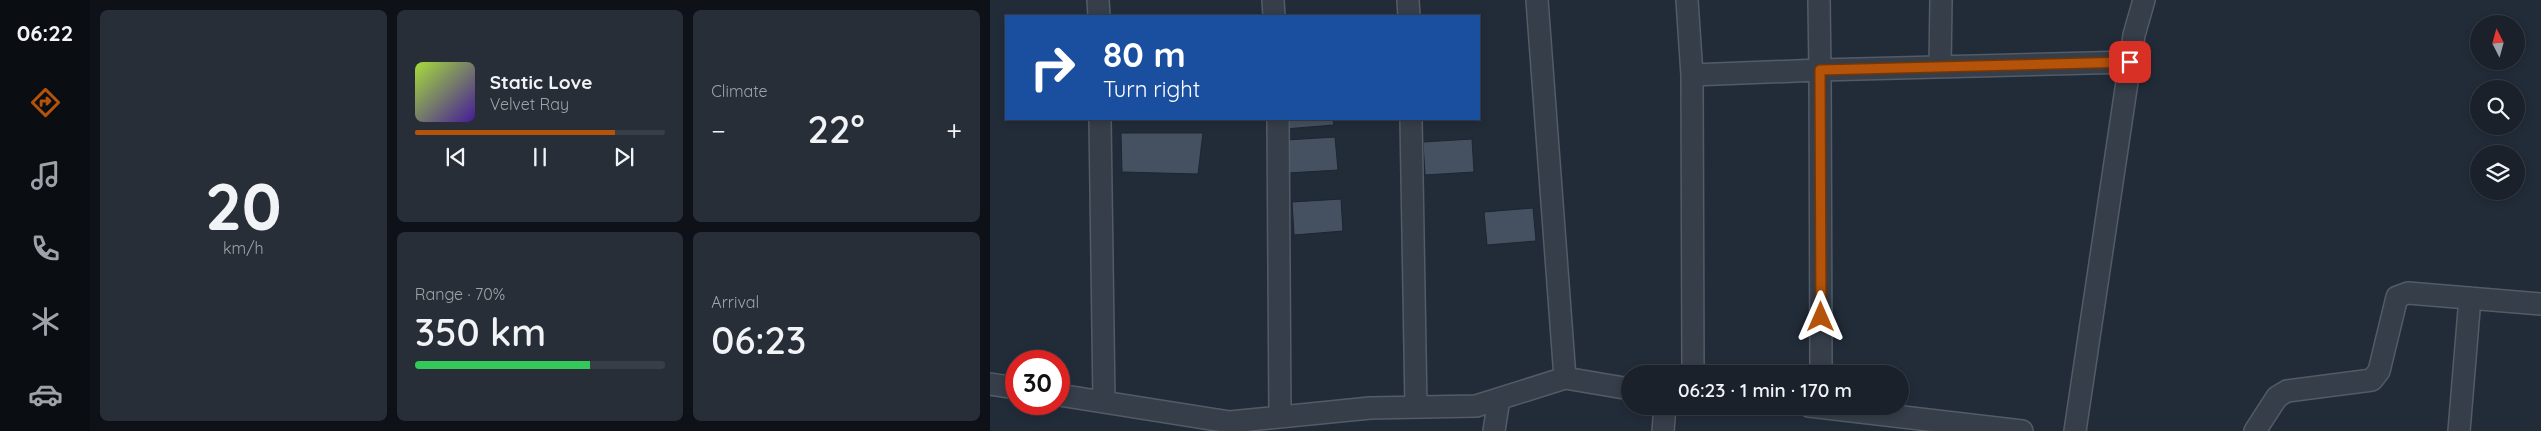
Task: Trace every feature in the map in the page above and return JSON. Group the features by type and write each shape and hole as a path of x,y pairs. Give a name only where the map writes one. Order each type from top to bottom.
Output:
{"street":[{"path":"1098,0 1099,15"},
{"path":"1273,0 1274,15"},
{"path":"1408,0 1408,15"},
{"path":"1537,0 1565,378"},
{"path":"1687,0 1692,75 1693,365"},
{"path":"1819,0 1821,365"},
{"path":"1940,67 1941,0"},
{"path":"2075,431 2134,35 2144,0"},
{"path":"1692,75 2130,62"},
{"path":"1100,120 1104,402"},
{"path":"1278,120 1280,417"},
{"path":"1410,120 1416,407"},
{"path":"2255,431 2276,397 2287,391 2372,380 2379,371 2397,297 2408,293 2541,304"},
{"path":"2459,431 2470,298"},
{"path":"1070,397 1230,422 1370,408 1476,406 1565,378 1621,387"},
{"path":"990,384 1005,386"},
{"path":"1494,431 1499,399"},
{"path":"1663,431 1664,415"},
{"path":"1885,415 2022,431"}],"building":[{"path":"1284,120 1333,120 1334,125 1285,129"},
{"path":"1121,133 1203,133 1198,174 1122,172"},
{"path":"1335,137 1338,170 1288,173 1286,140"},
{"path":"1472,139 1474,172 1425,175 1423,142"},
{"path":"1341,199 1343,231 1294,235 1292,202"},
{"path":"1533,208 1536,241 1487,245 1484,212"}],"route":[{"path":"1821,317 1820,70 2130,62"}]}
